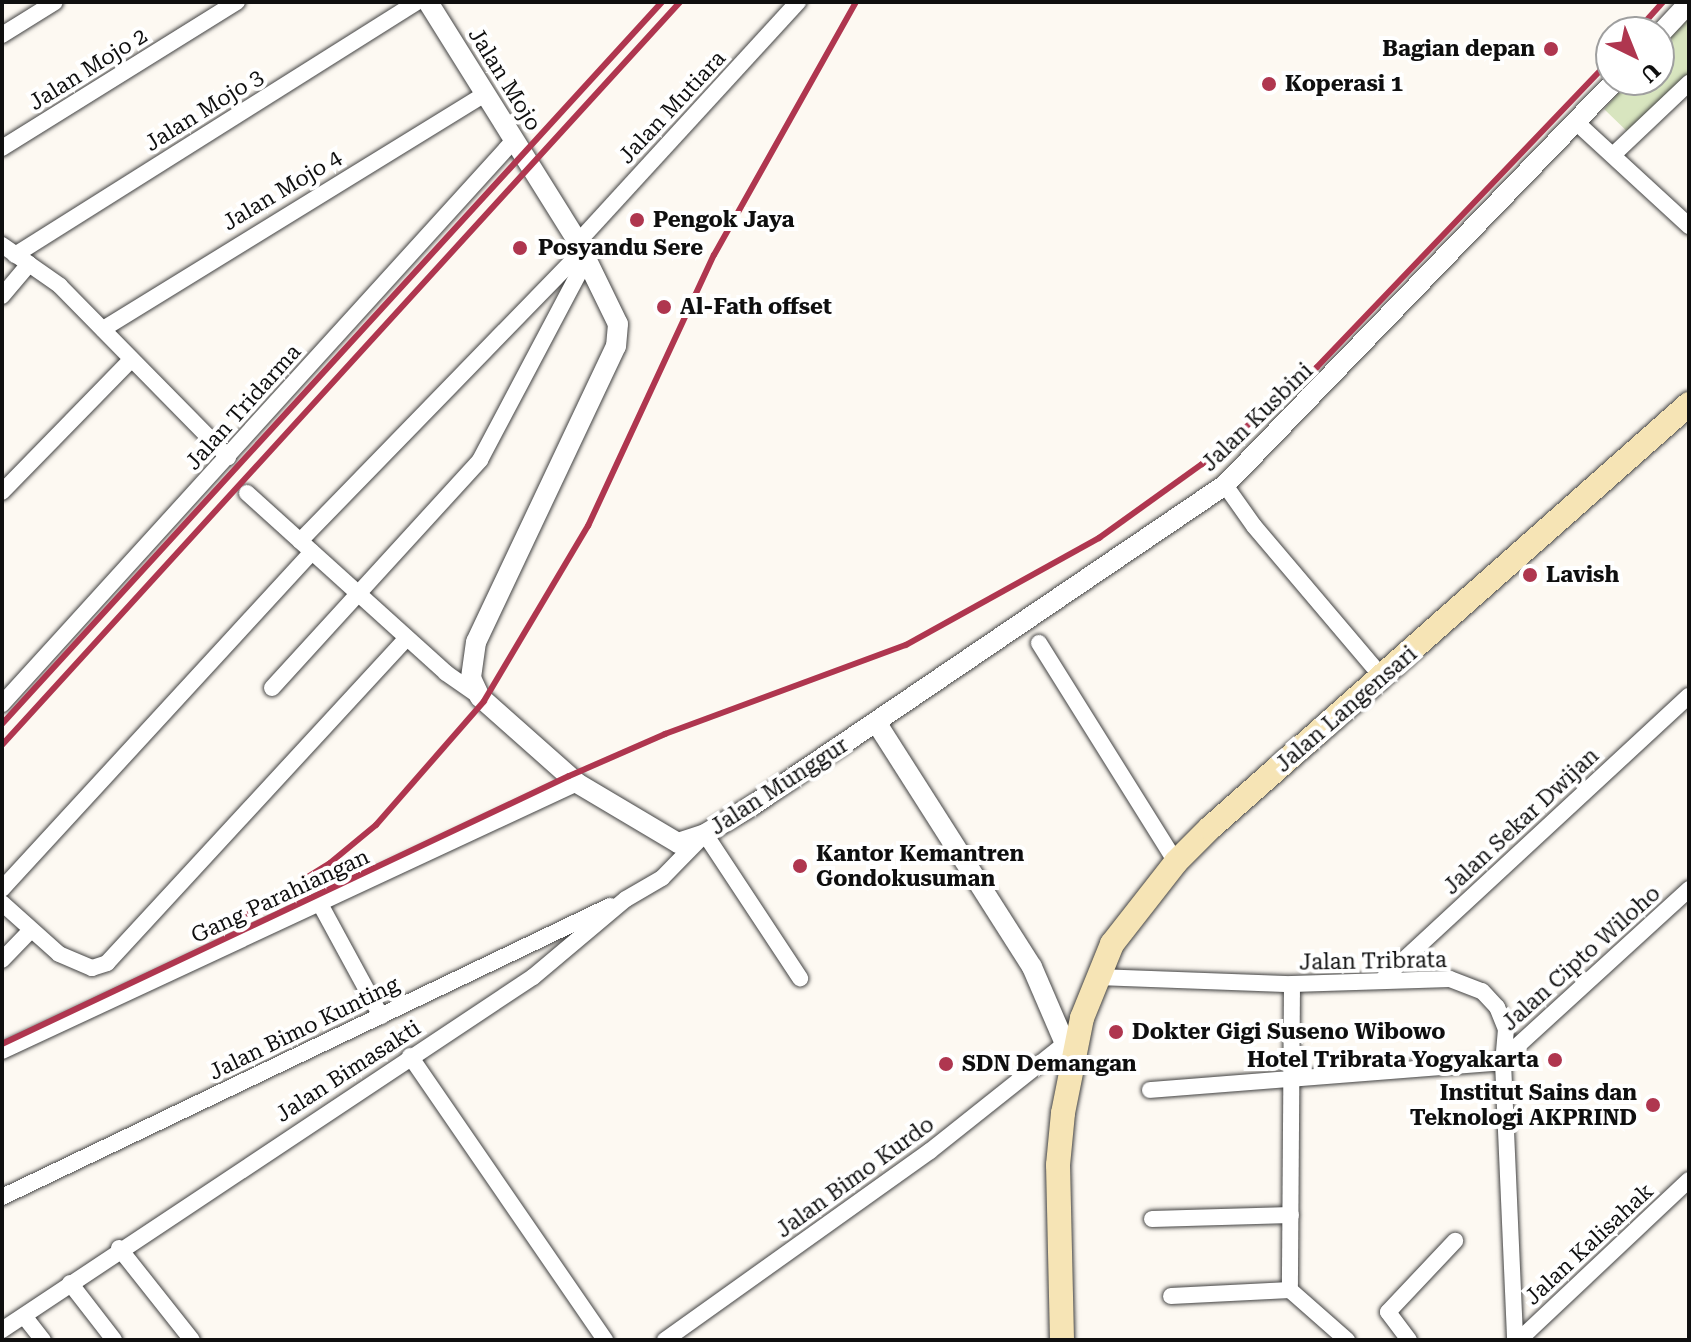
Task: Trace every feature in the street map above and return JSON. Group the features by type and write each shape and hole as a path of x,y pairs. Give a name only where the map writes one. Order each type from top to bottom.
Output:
{"main road":[{"name":"Jalan Langensari","path":"1070,1053 1112,944 1176,862 1689,404"},
{"path":"1062,1340 1058,1165 1070,1053"}],"street":[{"path":"2,35 55,2"},
{"name":"Jalan Mojo 2","path":"2,148 237,2"},
{"name":"Jalan Mojo 3","path":"2,296 15,255 416,2"},
{"name":"Jalan Mojo","path":"428,2 582,250"},
{"name":"Jalan Mutiara","path":"582,250 798,2"},
{"path":"1675,18 1689,3"},
{"path":"1613,155 1689,83"},
{"name":"Jalan Mojo 4","path":"103,329 486,93"},
{"name":"Jalan Kusbini","path":"876,722 1225,485 1601,96"},
{"path":"1576,122 1689,226"},
{"name":"Jalan Tridarma","path":"4,696 228,457 515,139"},
{"path":"2,889 306,546 582,250"},
{"path":"272,688 480,460 582,250"},
{"path":"480,697 470,670 476,642 616,346 618,324 582,250"},
{"path":"15,255 103,329 228,457"},
{"path":"2,492 131,360"},
{"path":"1225,485 1254,526 1382,677"},
{"path":"247,493 407,638 480,697"},
{"path":"2,903 29,932 80,963 92,968 107,963 407,638"},
{"path":"1039,643 1176,862"},
{"name":"Jalan Sekar Dwijan","path":"1384,978 1689,696"},
{"name":"Jalan Munggur","path":"480,697 577,783 678,843 705,834 876,722"},
{"path":"876,722 1032,967 1070,1053"},
{"name":"Gang Parahiangan","path":"2,1051 577,783"},
{"path":"705,834 800,978"},
{"name":"Jalan Bimasakti","path":"2,1330 119,1248 533,977 626,899 662,878 705,834"},
{"name":"Jalan Cipto Wiloho","path":"1503,1061 1689,889"},
{"name":"Jalan Bimo Kunting","path":"2,1197 626,899"},
{"path":"319,902 381,1016"},
{"path":"2,960 29,932"},
{"name":"Jalan Tribrata","path":"1097,977 1292,984 1384,978 1450,979 1482,991 1497,1007 1506,1029 1503,1061 1517,1340"},
{"path":"1290,1290 1292,984"},
{"name":"Jalan Bimo Kurdo","path":"665,1340 1070,1053"},
{"path":"410,1056 605,1340"},
{"path":"1150,1090 1503,1061"},
{"name":"Jalan Kalisahak","path":"1517,1340 1689,1180"},
{"path":"1152,1219 1291,1215"},
{"path":"1409,1340 1388,1312 1455,1241"},
{"path":"119,1248 192,1340"},
{"path":"70,1283 114,1340"},
{"path":"1171,1296 1290,1290 1347,1340"},
{"path":"24,1316 43,1340"}],"green space":[{"path":"1689,16 1689,84 1635,139 1604,109 1616,96 1675,96 1675,31"}],"railway":[{"path":"2,724 662,2"},
{"path":"2,745 680,2"},
{"path":"243,917 330,863 376,825 484,701 588,526 714,255 856,2"},
{"path":"1650,16 1663,2"},
{"path":"2,1044 569,776 665,734 906,645 1099,538 1202,464 1317,367 1595,76"}],"place":[{"name":"Bagian depan","path":"1551,49"},
{"name":"Koperasi 1","path":"1269,84"},
{"name":"Pengok Jaya","path":"637,220"},
{"name":"Posyandu Sere","path":"520,248"},
{"name":"Al-Fath offset","path":"664,307"},
{"name":"Lavish","path":"1530,575"},
{"name":"Kantor Kemantren Gondokusuman","path":"800,866"},
{"name":"Dokter Gigi Suseno Wibowo","path":"1116,1032"},
{"name":"Hotel Tribrata Yogyakarta","path":"1555,1060"},
{"name":"SDN Demangan","path":"946,1064"},
{"name":"Institut Sains dan Teknologi AKPRIND","path":"1653,1105"}]}
